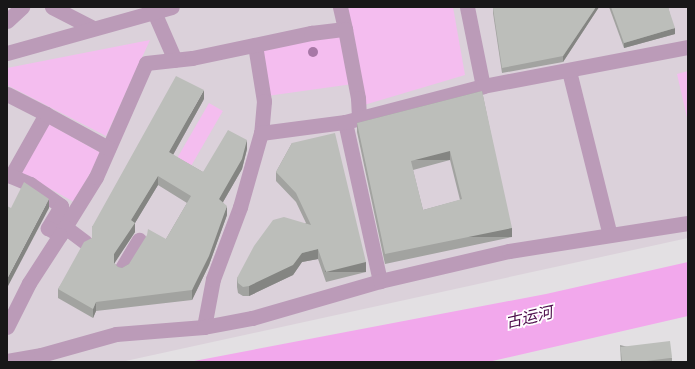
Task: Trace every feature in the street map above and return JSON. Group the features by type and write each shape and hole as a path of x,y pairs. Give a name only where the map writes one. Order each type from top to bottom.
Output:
{"lane":[{"path":"7,21 22,7"},
{"path":"52,7 93,28"},
{"path":"7,53 172,7"},
{"path":"340,7 358,98 359,117"},
{"path":"467,7 483,86"},
{"path":"154,12 175,60"},
{"path":"85,242 63,231 48,228 67,210 96,177 146,63 175,60 311,33 345,29"},
{"path":"204,327 213,279 241,203 261,133 264,101 255,45"},
{"path":"261,133 345,122 359,117 483,86 569,71 688,47"},
{"path":"569,71 610,236"},
{"path":"7,94 108,148"},
{"path":"46,114 9,179 30,184 67,210"},
{"path":"345,122 380,281"},
{"path":"7,361 41,355 116,334 204,327 252,318 380,281 509,251 688,223"},
{"path":"7,327 29,283 63,231"},
{"path":"119,268 139,240"}],"shaded area":[{"path":"7,7 688,7 688,238 121,362 7,362"},
{"path":"343,7 453,7 465,75 364,105"},
{"path":"342,33 349,84 267,96 260,45"},
{"path":"150,40 106,136 7,85 7,68"},
{"path":"688,71 688,122 677,74"},
{"path":"209,103 223,111 191,166 178,158"},
{"path":"47,123 101,153 74,202 20,172"}],"water":[{"name":"古运河","path":"688,262 688,316 488,362 189,362 546,294"}],"building":[{"path":"493,7 596,7 563,56 502,68"},
{"path":"611,7 668,7 675,28 624,43"},
{"path":"176,76 204,90 169,152 203,172 228,130 247,140 242,159 219,199 227,206 209,256 192,290 96,302 93,309 58,289 84,242 92,238 92,227","holes":["158,176 191,196 166,239 148,229 147,235 129,264 122,268 118,267 114,263 114,254 135,223 131,220"]},
{"path":"482,91 512,228 385,254 357,123","holes":["450,151 462,199 423,210 411,161"]},
{"path":"335,133 366,262 326,272 318,249 302,253 293,265 249,286 243,287 238,283 237,278 254,246 273,220 284,217 311,225 296,193 276,172 292,143"},
{"path":"24,182 49,199 7,279 7,206 11,208"},
{"path":"670,341 672,358 638,362 622,362 620,347"}]}
